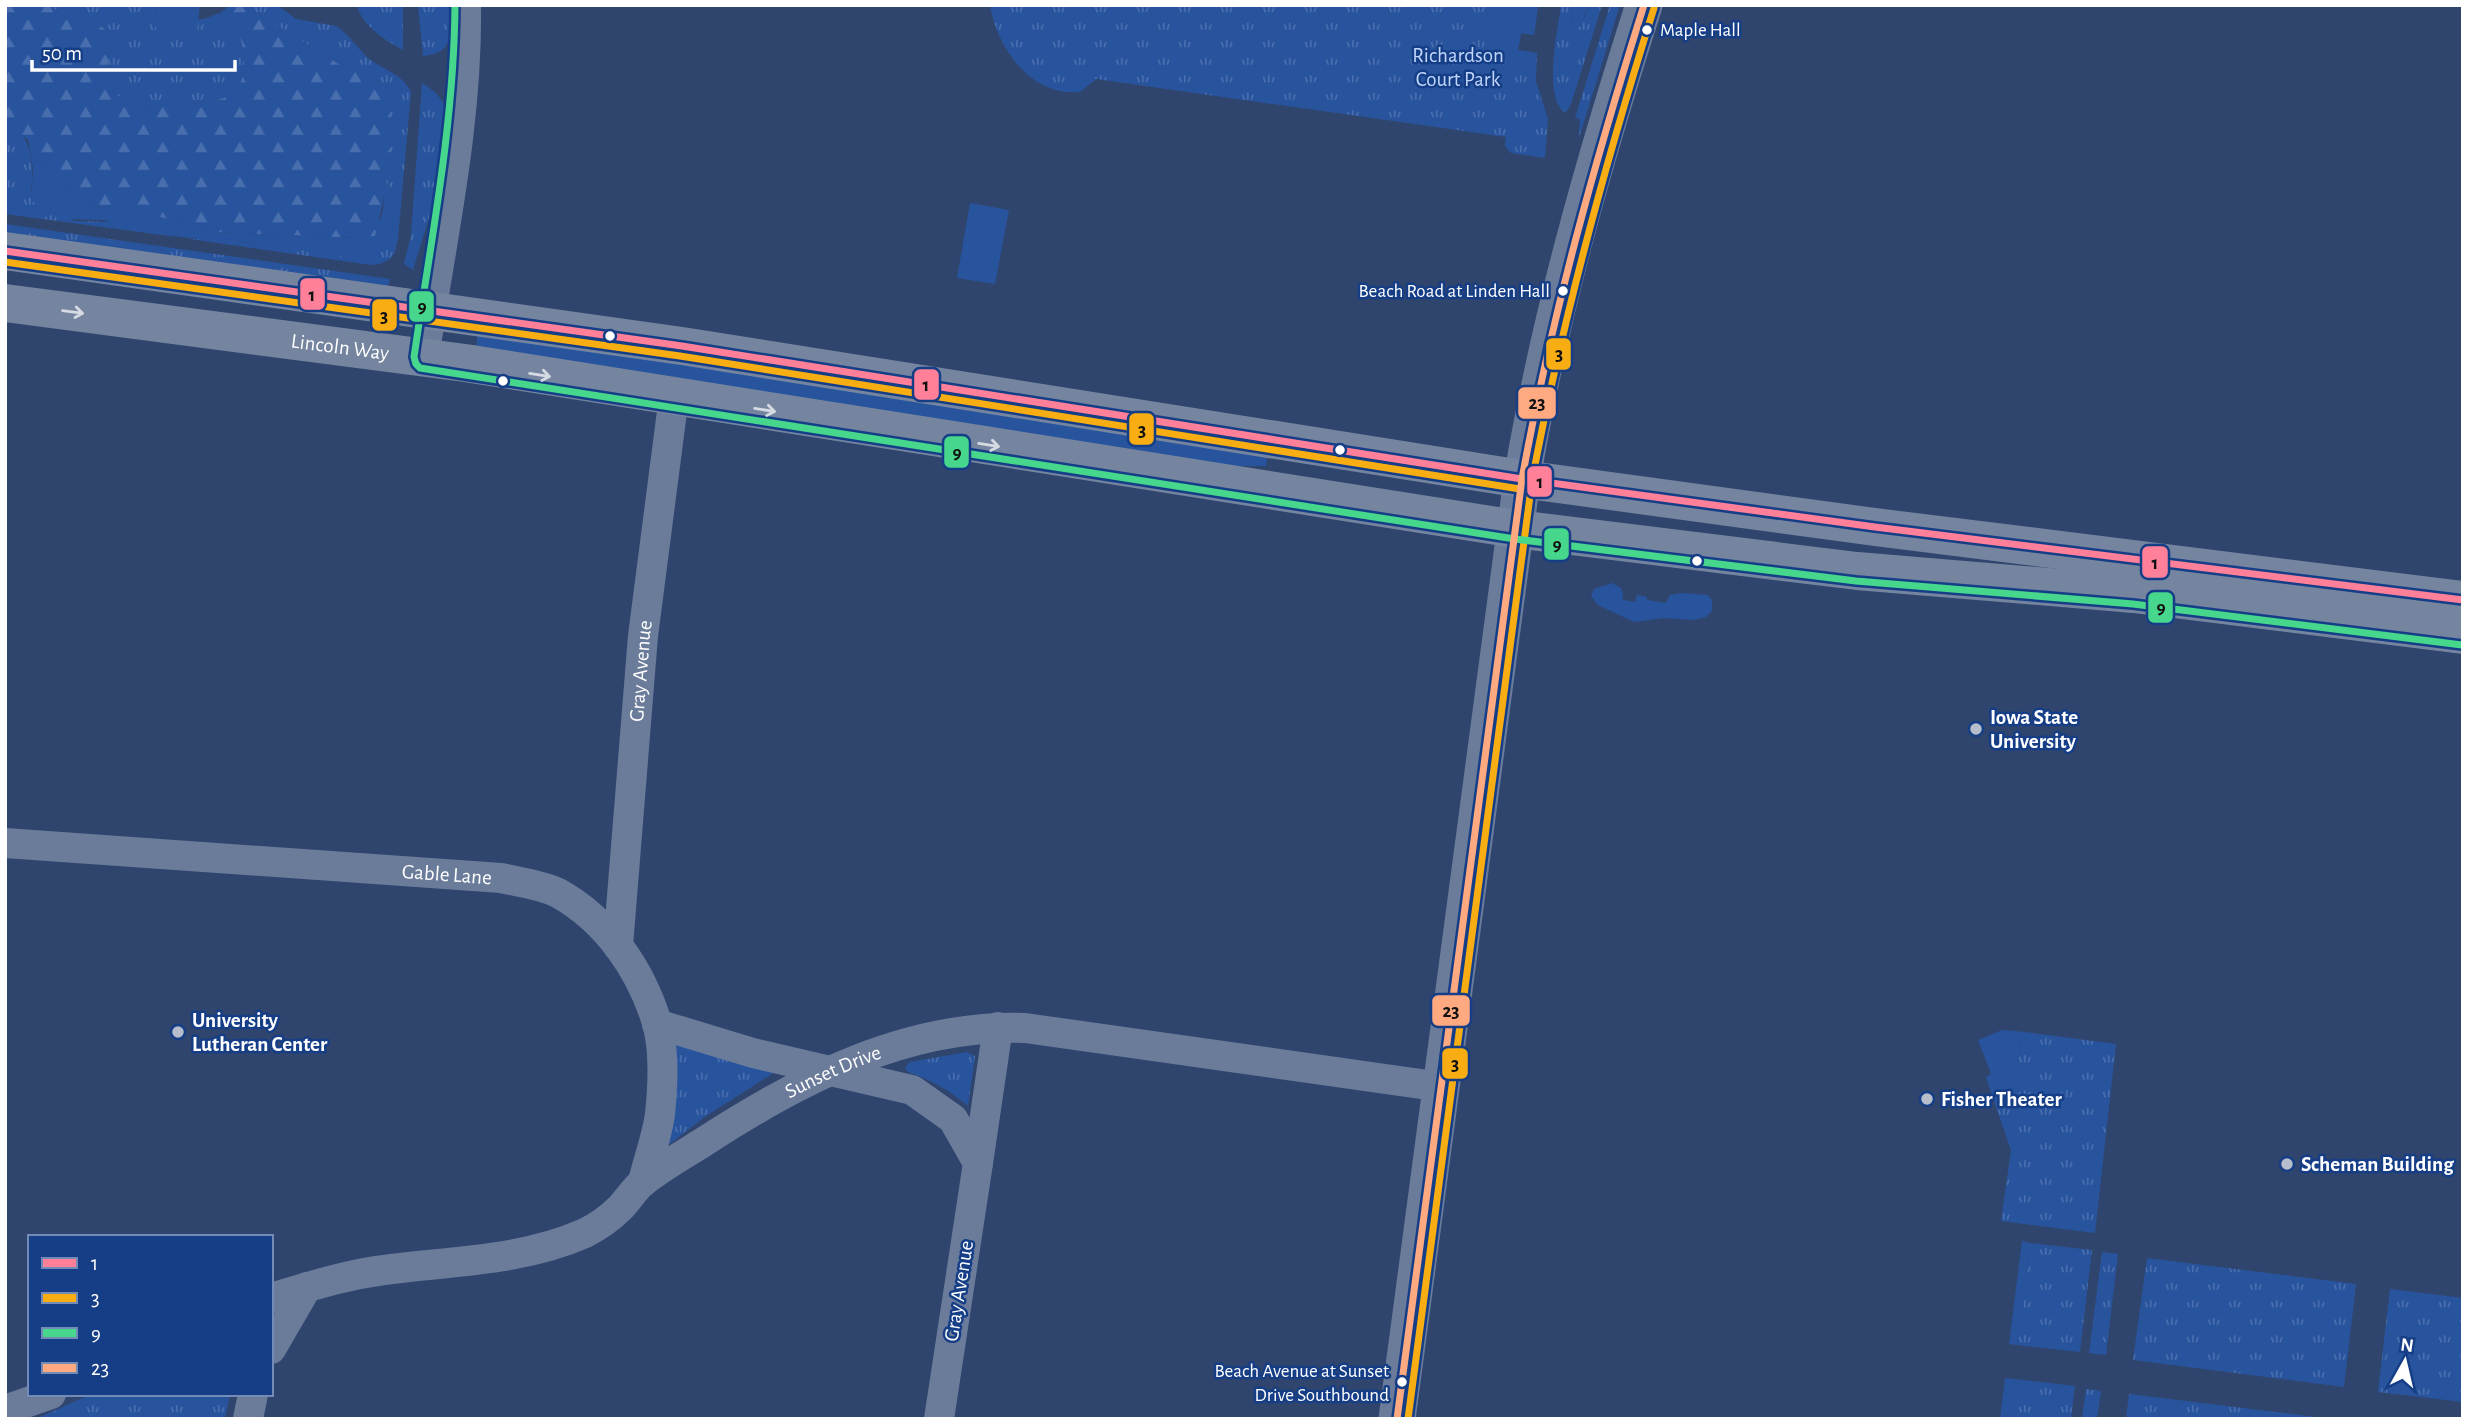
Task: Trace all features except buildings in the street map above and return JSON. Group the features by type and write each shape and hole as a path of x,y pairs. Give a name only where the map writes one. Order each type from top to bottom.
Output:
{"main road":[{"path":"5,251 695,349 1522,479 1875,527 2463,600"},
{"name":"Lincoln Way","path":"5,303 424,358 1516,529 1857,571 2134,594 2463,635"}],"street":[{"path":"424,358 454,167 463,91 466,5"},
{"path":"1397,1419 1522,479 1536,398 1585,201 1644,5"},
{"name":"Gray Avenue","path":"618,946 643,636 674,397"},
{"name":"Gable Lane","path":"5,843 501,878 557,892 596,920 618,946 635,969 657,1024 663,1070 660,1116 643,1182"},
{"path":"657,1024 753,1054 912,1090 953,1119 978,1163"},
{"name":"Gray Avenue","path":"939,1419 998,1027"},
{"name":"Sunset Drive","path":"273,1297 383,1270 486,1259 549,1247 589,1231 619,1209 643,1182 752,1110 830,1071 889,1047 938,1035 998,1027 1037,1030 1442,1087"},
{"path":"273,1346 307,1287"},
{"path":"5,1410 45,1396"},
{"path":"248,1419 253,1396"}],"green space":[{"path":"5,5 48,5 72,21 90,18 107,31 112,82 127,107 197,104 231,94 241,82 244,59 240,37 226,27 220,13 229,6 246,6 345,68 379,81 390,107 391,136 385,190 375,236 358,238 213,232 160,217 94,206 53,177 28,140 5,119"},
{"path":"48,5 157,5 154,26 197,30 198,19 220,13 227,27 240,37 244,59 241,82 231,94 211,101 127,107 112,82 107,31 72,21"},
{"path":"157,5 200,5 197,30 183,41 163,38 154,25"},
{"path":"230,5 277,5 296,19 336,26 368,58 398,76 411,92 398,239 390,259 371,265 190,239 230,239 271,248 310,241 349,259 397,199 385,181 391,126 389,105 379,81 345,68 246,6"},
{"path":"357,5 403,5 403,50 369,26"},
{"path":"418,5 452,5 449,39 441,50 434,54 423,56"},
{"name":"Richardson Court Park","path":"990,5 1538,6 1534,35 1521,33 1518,50 1537,53 1536,81 1548,119 1545,158 1511,153 1505,146 1506,137 1096,79 1080,92 1046,87 1032,78 1009,53 1000,37"},
{"path":"1490,5 1538,6 1534,35 1521,33 1518,50 1513,54 1505,53 1499,42 1485,33"},
{"path":"1561,5 1572,5 1571,26 1585,17 1588,5 1602,5 1571,104 1564,112 1554,92 1553,77"},
{"path":"1572,5 1588,5 1581,26 1574,29 1571,26"},
{"path":"1610,5 1620,5 1579,138 1580,119 1575,118"},
{"path":"422,83 438,95 447,113 440,182 413,270 404,264 411,235"},
{"path":"5,119 14,125 26,141 32,170 31,191 74,221 117,222 177,237 5,214"},
{"path":"28,140 53,177 94,206 160,217 213,232 358,238 375,236 383,210 385,181 397,200 395,227 382,251 375,257 360,261 338,255 310,241 298,247 271,248 230,239 205,240 156,234 103,220 60,219 38,208 31,198 33,169"},
{"path":"970,203 1009,210 995,284 957,278"},
{"path":"5,224 390,279 387,289 5,237"},
{"path":"478,330 1267,457 1266,466 1231,466 476,349"},
{"path":"1612,583 1622,589 1623,600 1635,602 1637,595 1647,597 1647,600 1666,603 1670,595 1708,595 1712,600 1712,611 1706,617 1693,620 1664,618 1634,622 1598,605 1591,596 1594,589"},
{"path":"2002,1030 2025,1032 2019,1054 2015,1092 1997,1110 1986,1077 1991,1074 1978,1040"},
{"path":"2025,1032 2116,1044 2095,1233 2001,1221 2011,1150 1997,1110 2007,1102 2016,1083 2019,1053"},
{"path":"671,1038 771,1069 772,1074 706,1116 667,1146"},
{"path":"967,1052 975,1056 968,1106 940,1086 908,1072 905,1067 910,1062"},
{"path":"2022,1241 2030,1243 2017,1345 2009,1344"},
{"path":"2030,1243 2092,1250 2080,1352 2017,1345"},
{"path":"2102,1252 2118,1254 2106,1355 2089,1353"},
{"path":"2147,1258 2356,1284 2344,1387 2133,1360"},
{"path":"2390,1289 2463,1298 2463,1402 2378,1392"},
{"path":"2005,1378 2014,1379 2009,1419 2000,1419"},
{"path":"2014,1379 2075,1386 2071,1419 2009,1419"},
{"path":"2086,1389 2101,1391 2097,1419 2082,1419"},
{"path":"2129,1394 2333,1419 2126,1419"},
{"path":"87,1396 230,1396 225,1419 36,1419"}],"transit line":[{"name":"9","path":"455,5 446,138 414,357 420,368 1515,539 1856,581 2133,604 2462,645"},
{"name":"23","path":"1397,1419 1522,479 1560,299 1608,122 1644,5"},
{"name":"3","path":"1408,1419 1532,481 1557,361 1586,243 1654,8"},
{"name":"1","path":"5,251 682,346 1522,479 1875,527 2463,600"},
{"name":"3","path":"5,262 680,356 1520,489"}],"place":[{"name":"Maple Hall","path":"1647,30"},
{"name":"Beach Road at Linden Hall","path":"1563,291"},
{"name":"Iowa State University","path":"1976,729"},
{"name":"University Lutheran Center","path":"178,1032"},
{"name":"Fisher Theater","path":"1927,1099"},
{"name":"Scheman Building","path":"2287,1164"},
{"name":"Beach Avenue at Sunset Drive Southbound","path":"1402,1382"}]}
